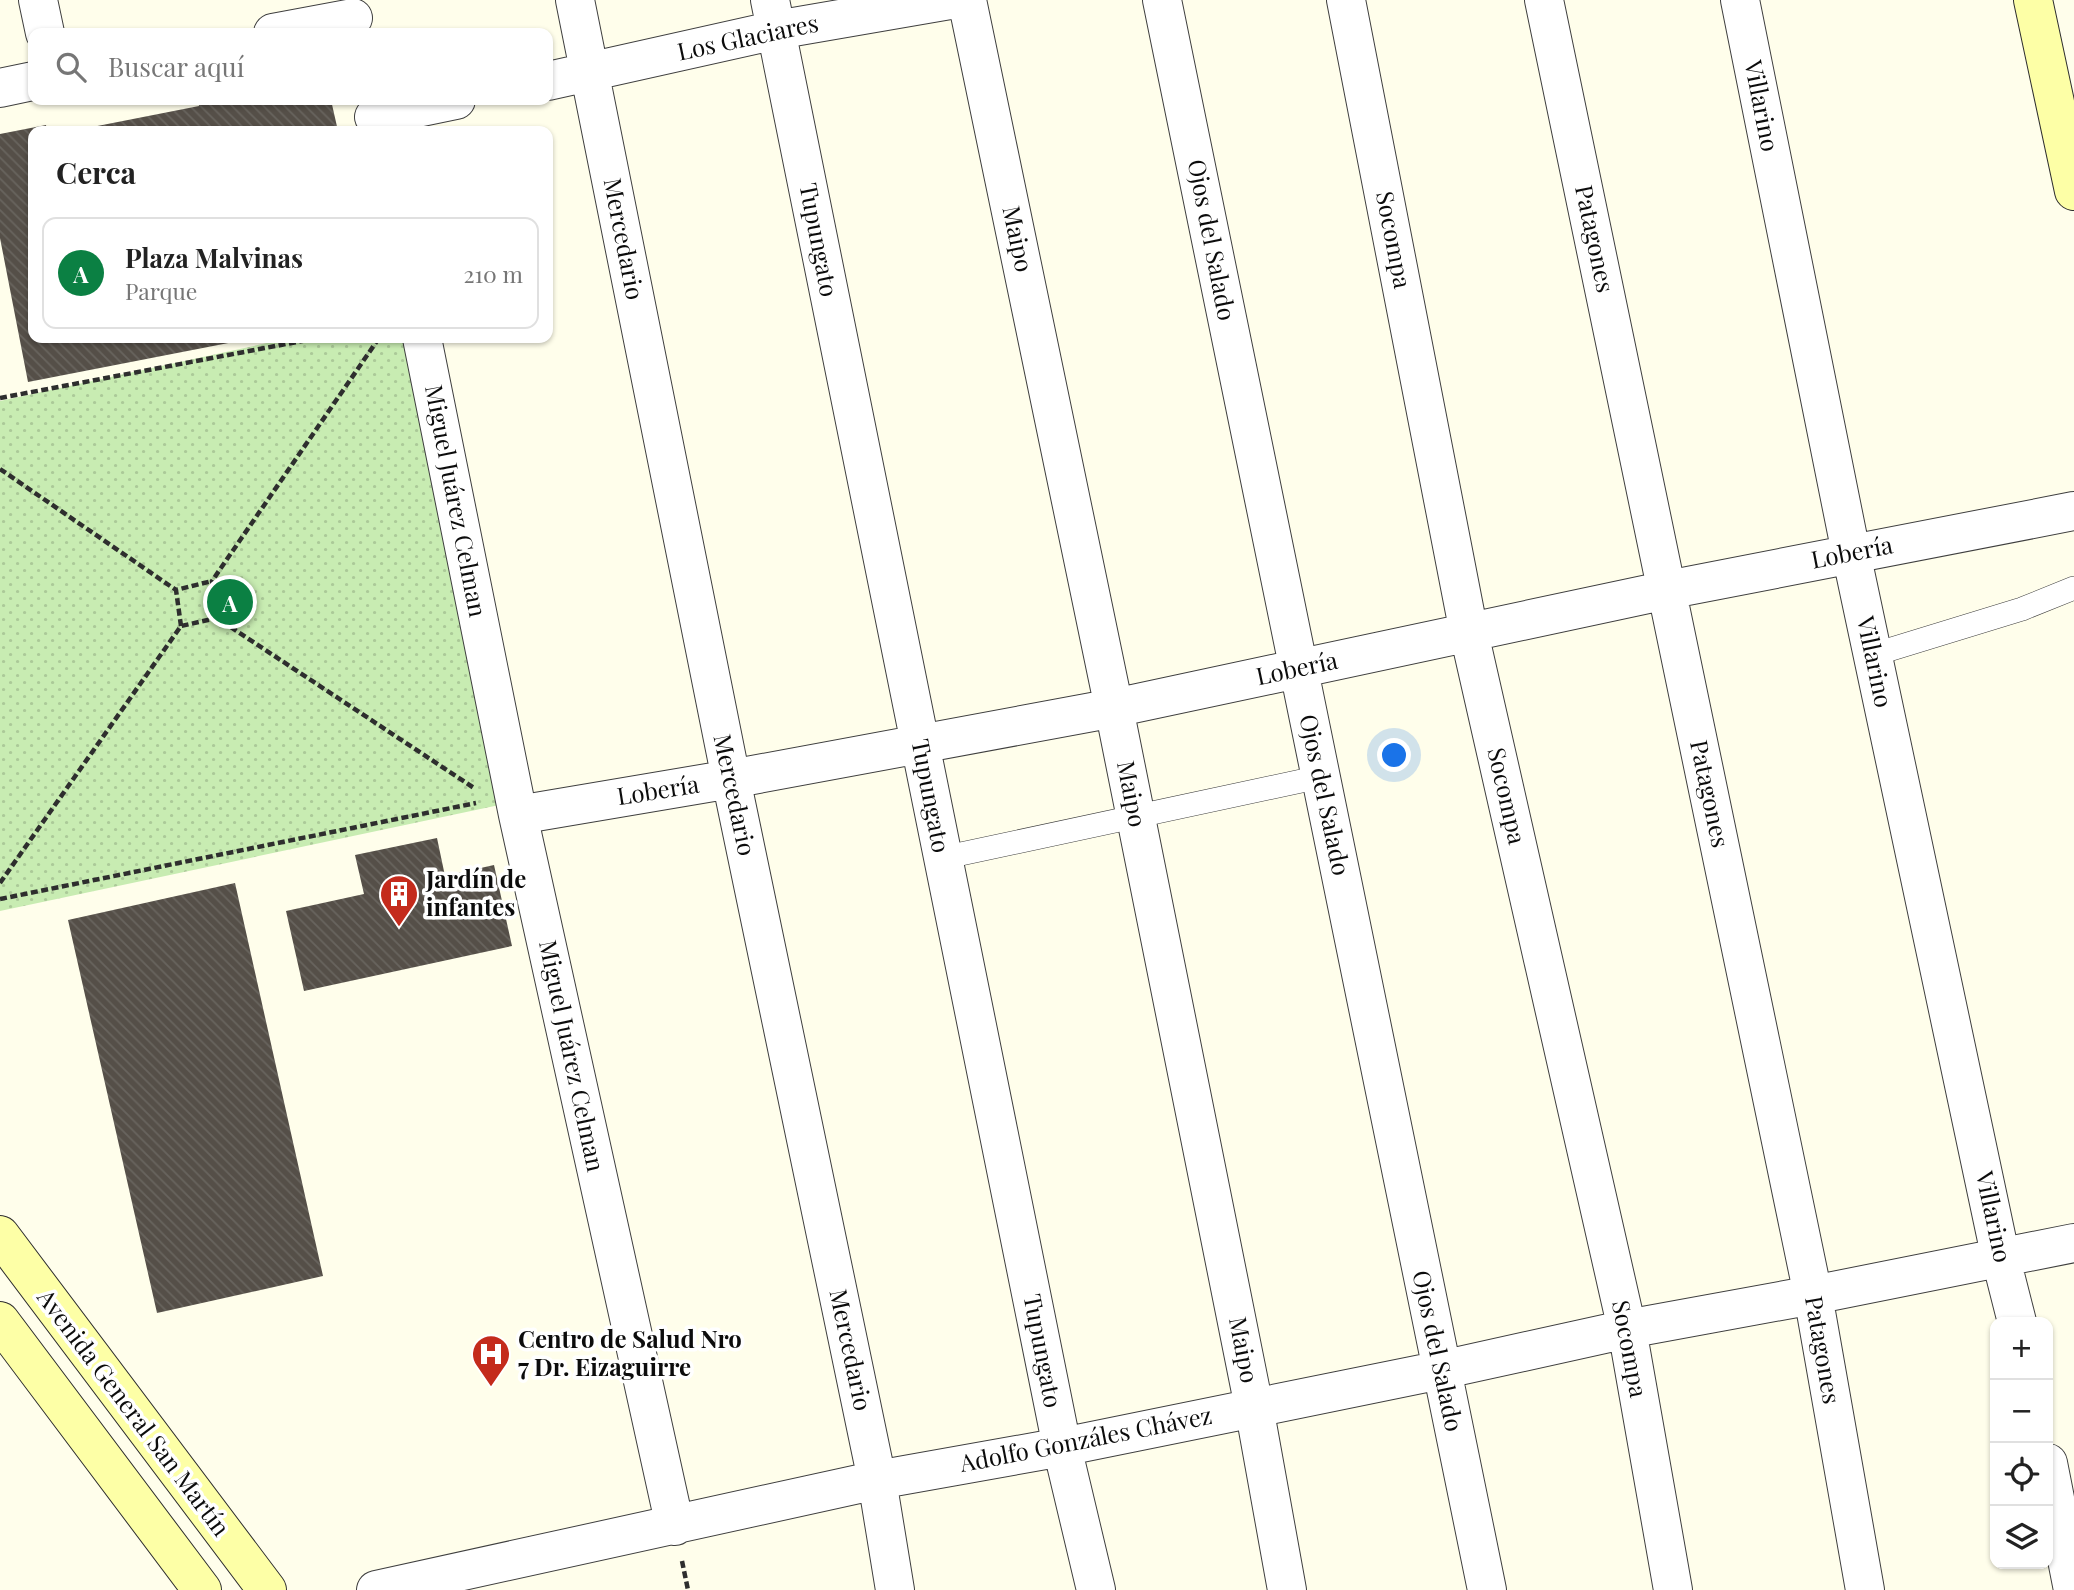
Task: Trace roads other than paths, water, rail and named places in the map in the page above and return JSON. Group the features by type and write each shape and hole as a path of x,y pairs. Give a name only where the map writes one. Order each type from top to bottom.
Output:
{"street":[{"path":"38,0 44,28"},
{"name":"Mercedario","path":"575,0 731,779 877,1480 895,1590"},
{"name":"Los Glaciares","path":"553,80 589,72 773,15 950,0"},
{"name":"Maipo","path":"967,0 1114,708 1254,1407 1287,1590"},
{"name":"Ojos del Salado","path":"1162,0 1487,1590"},
{"name":"Socompa","path":"1346,0 1469,633 1627,1329 1672,1590"},
{"name":"Patagones","path":"1544,0 1813,1295 1865,1590"},
{"name":"Villarino","path":"1740,0 1872,655 2016,1317"},
{"path":"2033,0 2074,191"},
{"name":"Tupungato","path":"773,15 1062,1447 1096,1590"},
{"path":"298,28 354,17"},
{"path":"0,88 28,82"},
{"path":"373,116 430,105"},
{"name":"Miguel Juárez Celman","path":"423,343 518,815 675,1525"},
{"name":"Lobería","path":"518,815 731,779 1114,708 1667,590 2074,511"},
{"name":"Avenida General San Martín","path":"0,1235 267,1590"},
{"name":"Adolfo Gonzáles Chávez","path":"376,1590 877,1480 1062,1447 1441,1370 1627,1329 2001,1259 2074,1242"},
{"name":"Avenida General San Martín","path":"0,1321 202,1590"},
{"path":"2053,1488 2073,1590"}],"lane":[{"path":"1872,655 2022,609 2074,588"},
{"path":"942,858 1320,777"}],"place":[{"name":"Plaza Malvinas","path":"230,602"},
{"name":"Jardín de infantes","path":"399,928"},
{"name":"Centro de Salud Nro 7 Dr. Eizaguirre","path":"491,1388"}]}
